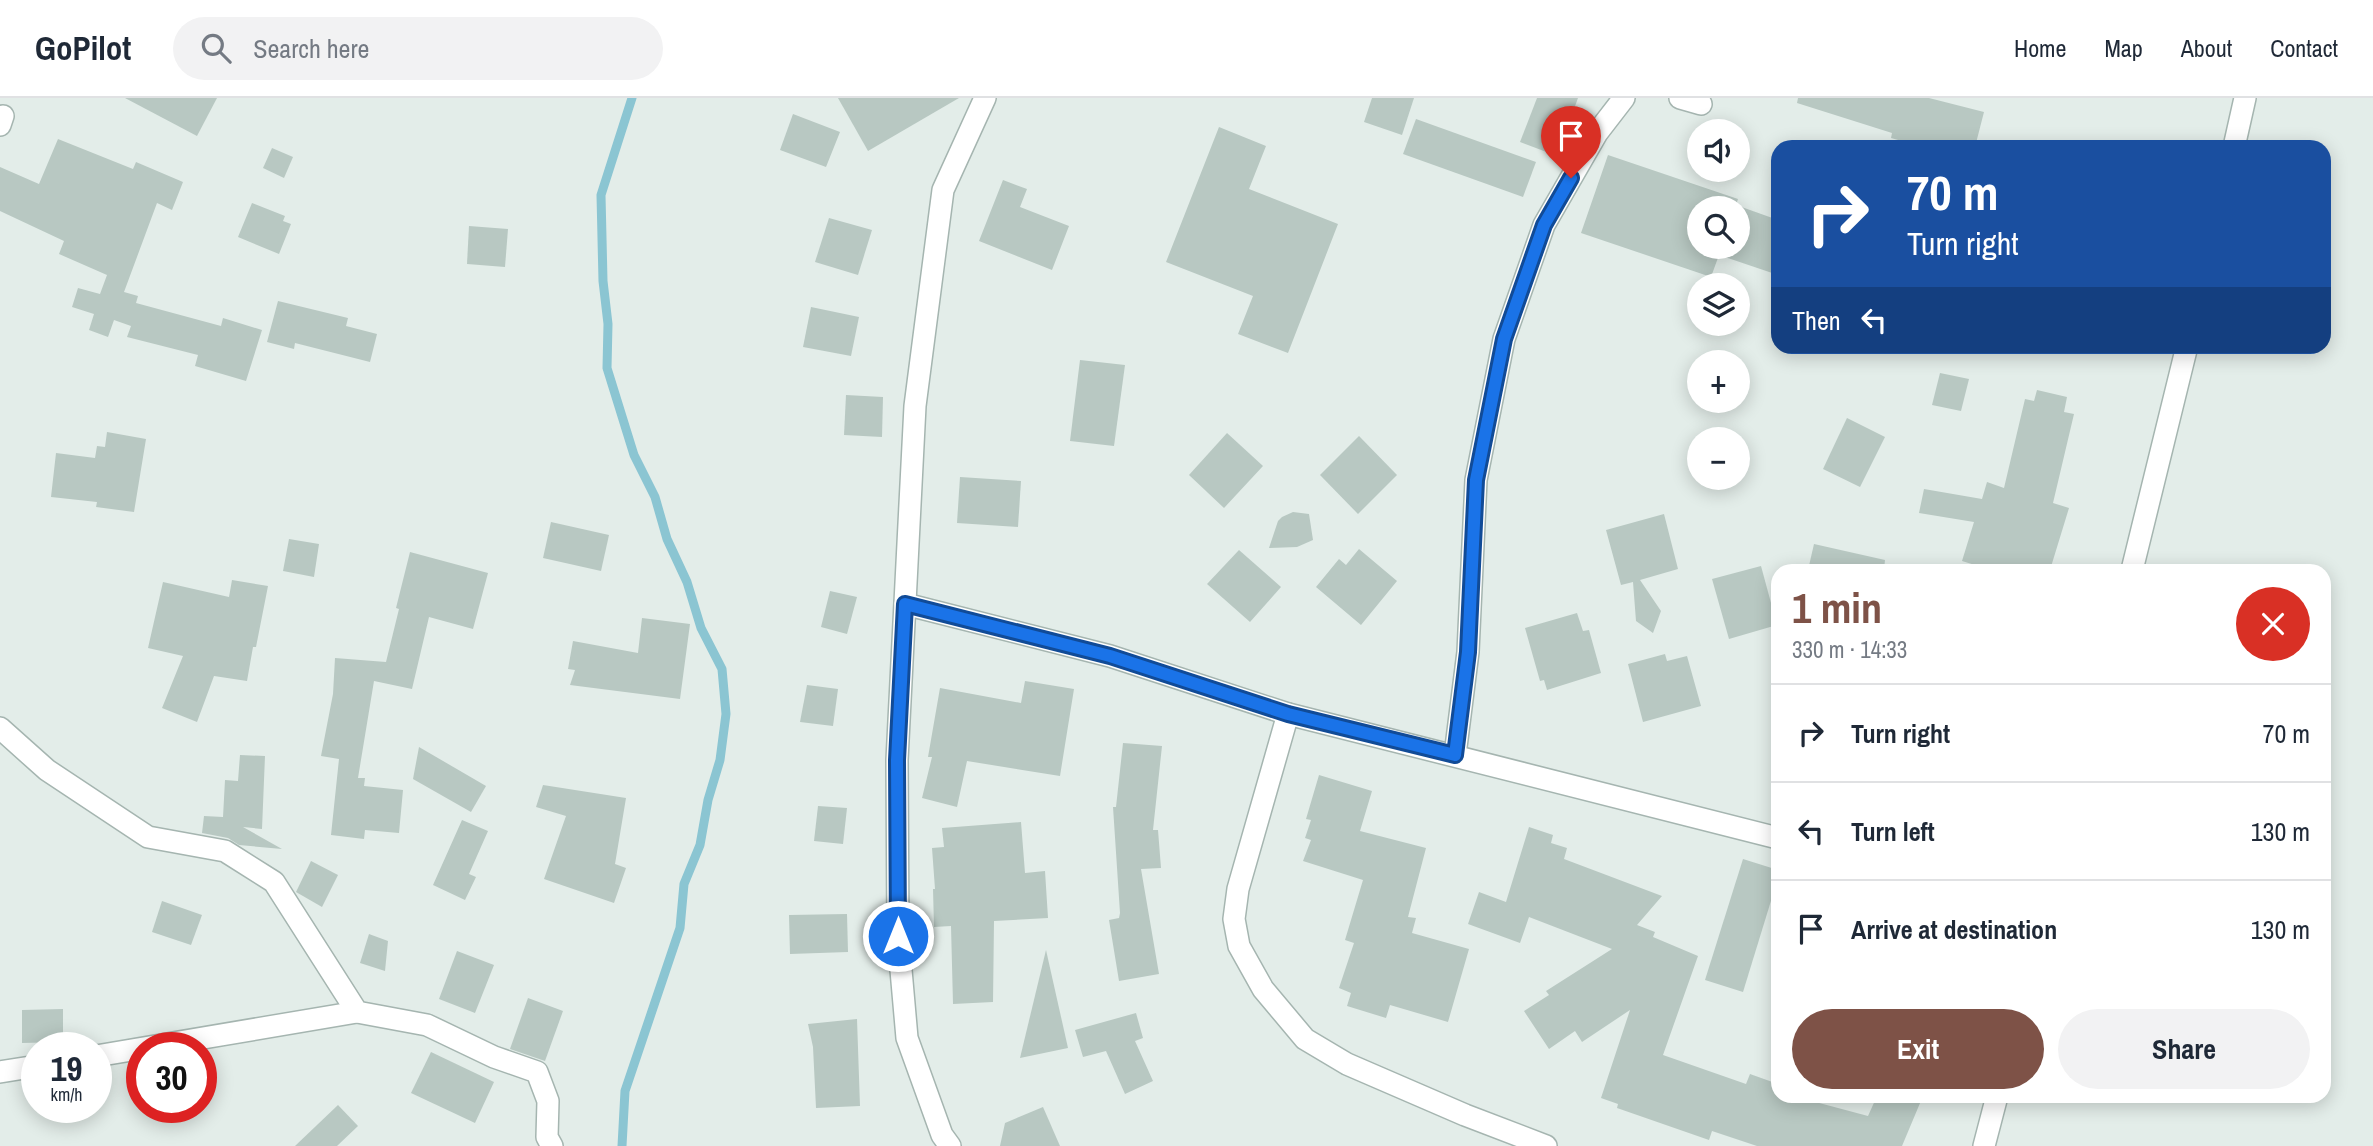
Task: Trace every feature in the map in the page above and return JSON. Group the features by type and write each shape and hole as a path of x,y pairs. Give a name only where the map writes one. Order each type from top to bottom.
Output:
{"street":[{"path":"950,1146 943,1135 907,1038 898,936 897,760 915,406 943,190 985,98"},
{"path":"1455,755 1468,652 1476,480 1504,339 1544,225 1597,132 1624,98"},
{"path":"1679,98 1701,104"},
{"path":"2236,140 2245,98"},
{"path":"2133,564 2185,354"},
{"path":"905,604 1110,656 1288,714 1771,836"},
{"path":"1288,714 1238,889 1234,919 1239,946 1263,989 1305,1039 1347,1064 1465,1115 1546,1146"},
{"path":"0,729 47,770 148,837 225,851 274,882 357,1012"},
{"path":"112,1053 357,1012 427,1025 494,1057 537,1072 548,1101 547,1138 552,1146"},
{"path":"0,1072 21,1069"},
{"path":"1984,1146 1995,1103"}],"building":[{"path":"125,98 217,98 197,136"},
{"path":"838,98 959,98 868,151"},
{"path":"1372,98 1414,98 1402,135 1364,122"},
{"path":"1537,98 1578,98 1557,156 1520,142"},
{"path":"1798,98 1929,98 1984,112 1977,140 1898,140 1891,138 1892,133 1797,103"},
{"path":"793,114 840,132 826,167 780,150"},
{"path":"1416,119 1536,162 1523,197 1403,154"},
{"path":"1219,127 1266,146 1249,189 1338,224 1288,353 1238,334 1253,296 1166,262"},
{"path":"58,139 133,169 136,162 183,182 172,210 157,203 124,292 138,296 136,303 221,326 223,318 262,330 246,381 195,366 198,355 127,337 131,326 114,320 108,337 89,330 94,314 72,307 78,288 100,294 107,275 59,254 64,241 0,211 0,167 39,184"},
{"path":"272,148 293,157 284,178 263,168"},
{"path":"1608,155 1729,196 1687,196 1687,259 1718,259 1712,273 1699,273 1581,233"},
{"path":"1003,180 1027,189 1020,207 1069,226 1052,270 979,241"},
{"path":"252,203 285,216 283,221 291,224 279,254 238,237"},
{"path":"1750,210 1771,218 1771,273 1731,259 1750,259"},
{"path":"829,218 872,230 858,275 815,262"},
{"path":"469,226 508,229 505,267 467,264"},
{"path":"278,301 348,318 346,326 377,334 370,362 295,343 294,349 267,342"},
{"path":"811,307 859,317 851,356 803,347"},
{"path":"1080,360 1125,365 1114,446 1070,441"},
{"path":"1940,373 1969,379 1961,411 1932,405"},
{"path":"2037,390 2067,397 2064,412 2074,414 2053,503 2069,508 2052,564 1972,564 1962,561 1974,522 1919,513 1924,489 1982,499 1987,482 2004,488 2025,399 2034,401"},
{"path":"846,395 883,397 882,437 844,435"},
{"path":"1847,418 1885,437 1860,487 1823,469"},
{"path":"107,432 146,439 134,512 96,507 97,502 51,497 56,453 95,458 97,446 105,447"},
{"path":"1227,433 1263,466 1224,508 1189,475"},
{"path":"1359,436 1397,475 1358,514 1320,475"},
{"path":"960,477 1021,481 1018,527 957,523"},
{"path":"1293,512 1309,514 1313,540 1297,547 1269,548 1278,521"},
{"path":"1664,514 1678,569 1640,580 1661,611 1653,633 1636,621 1633,582 1621,585 1606,530"},
{"path":"551,522 609,535 601,571 543,558"},
{"path":"289,539 319,544 314,577 283,571"},
{"path":"1814,544 1885,560 1885,564 1809,564"},
{"path":"1359,549 1397,581 1361,625 1316,587 1339,559 1346,565"},
{"path":"1239,550 1281,587 1250,622 1207,584"},
{"path":"410,552 488,573 473,629 429,617 412,689 374,681 358,778 365,778 364,786 403,790 399,833 365,830 364,839 331,835 339,759 321,756 333,694 335,658 386,662"},
{"path":"1761,566 1771,603 1771,627 1729,639 1712,579"},
{"path":"232,580 268,586 256,647 253,647 247,681 214,676 197,722 162,708 183,656 148,648 163,582 229,597"},
{"path":"830,591 857,597 847,634 821,627"},
{"path":"1577,613 1583,631 1589,630 1601,673 1547,690 1544,680 1540,681 1525,628"},
{"path":"642,618 690,624 680,699 570,685 575,670 568,669 573,641 638,653"},
{"path":"1665,654 1667,661 1687,656 1701,706 1643,722 1628,664"},
{"path":"1025,681 1074,689 1060,776 967,761 957,807 922,798 932,757 928,757 940,688 1021,703"},
{"path":"807,685 838,689 833,726 800,722"},
{"path":"1123,743 1162,746 1153,830 1158,830 1161,868 1141,869 1159,974 1119,981 1109,920 1119,918 1120,913 1113,807 1116,807"},
{"path":"419,747 486,786 471,812 413,779"},
{"path":"240,755 265,756 262,829 243,827 282,849 239,845 228,838 202,833 204,816 223,817 225,780 238,781"},
{"path":"1319,775 1372,791 1360,831 1426,848 1408,917 1416,918 1412,933 1469,949 1448,1022 1390,1005 1386,1018 1347,1006 1351,993 1339,988 1354,943 1345,940 1363,880 1303,861 1311,840 1305,838 1311,820 1306,819"},
{"path":"543,785 626,798 615,864 626,868 614,903 544,879 566,816 536,807"},
{"path":"818,806 847,808 843,844 814,841"},
{"path":"462,820 488,831 469,874 476,877 465,900 433,885"},
{"path":"1021,822 1025,873 1045,871 1048,918 994,921 993,1002 953,1004 951,926 934,927 932,848 944,847 942,828"},
{"path":"1529,827 1553,835 1551,843 1567,848 1564,859 1662,896 1637,925 1655,932 1653,937 1698,956 1663,1055 1746,1084 1750,1074 1771,1082 1771,1103 1819,1103 1868,1116 1874,1103 1920,1103 1902,1146 1757,1146 1712,1131 1709,1140 1617,1108 1618,1104 1601,1098 1630,1010 1582,1042 1575,1031 1549,1049 1524,1011 1549,995 1546,991 1612,949 1529,917 1520,943 1468,924 1479,892 1506,902"},
{"path":"1743,859 1771,868 1771,901 1743,992 1705,980"},
{"path":"311,861 338,875 322,907 296,892"},
{"path":"162,901 202,915 191,945 152,932"},
{"path":"847,914 848,952 790,954 789,915"},
{"path":"369,934 388,941 385,971 360,963"},
{"path":"1046,950 1068,1048 1020,1058"},
{"path":"457,951 494,965 475,1013 439,999"},
{"path":"528,998 563,1011 545,1061 510,1049"},
{"path":"63,1009 63,1032 22,1032 22,1010"},
{"path":"1136,1013 1143,1038 1135,1041 1153,1081 1125,1094 1106,1051 1083,1057 1075,1030"},
{"path":"857,1019 860,1106 816,1108 813,1047 808,1024"},
{"path":"431,1052 494,1082 475,1123 411,1093"},
{"path":"338,1105 358,1126 337,1146 295,1146"},
{"path":"1043,1107 1060,1146 1000,1146 1005,1123"}],"waterway":[{"path":"622,1146 625,1091 680,928 684,884 700,845 708,800 720,760 726,714 722,669 701,628 687,582 667,539 655,497 634,455 607,368 608,324 603,281 601,195 632,98"}],"route":[{"path":"898,936 897,760 905,604 1110,656 1288,714 1455,755 1468,652 1476,480 1504,339 1544,225 1571,178"}]}
